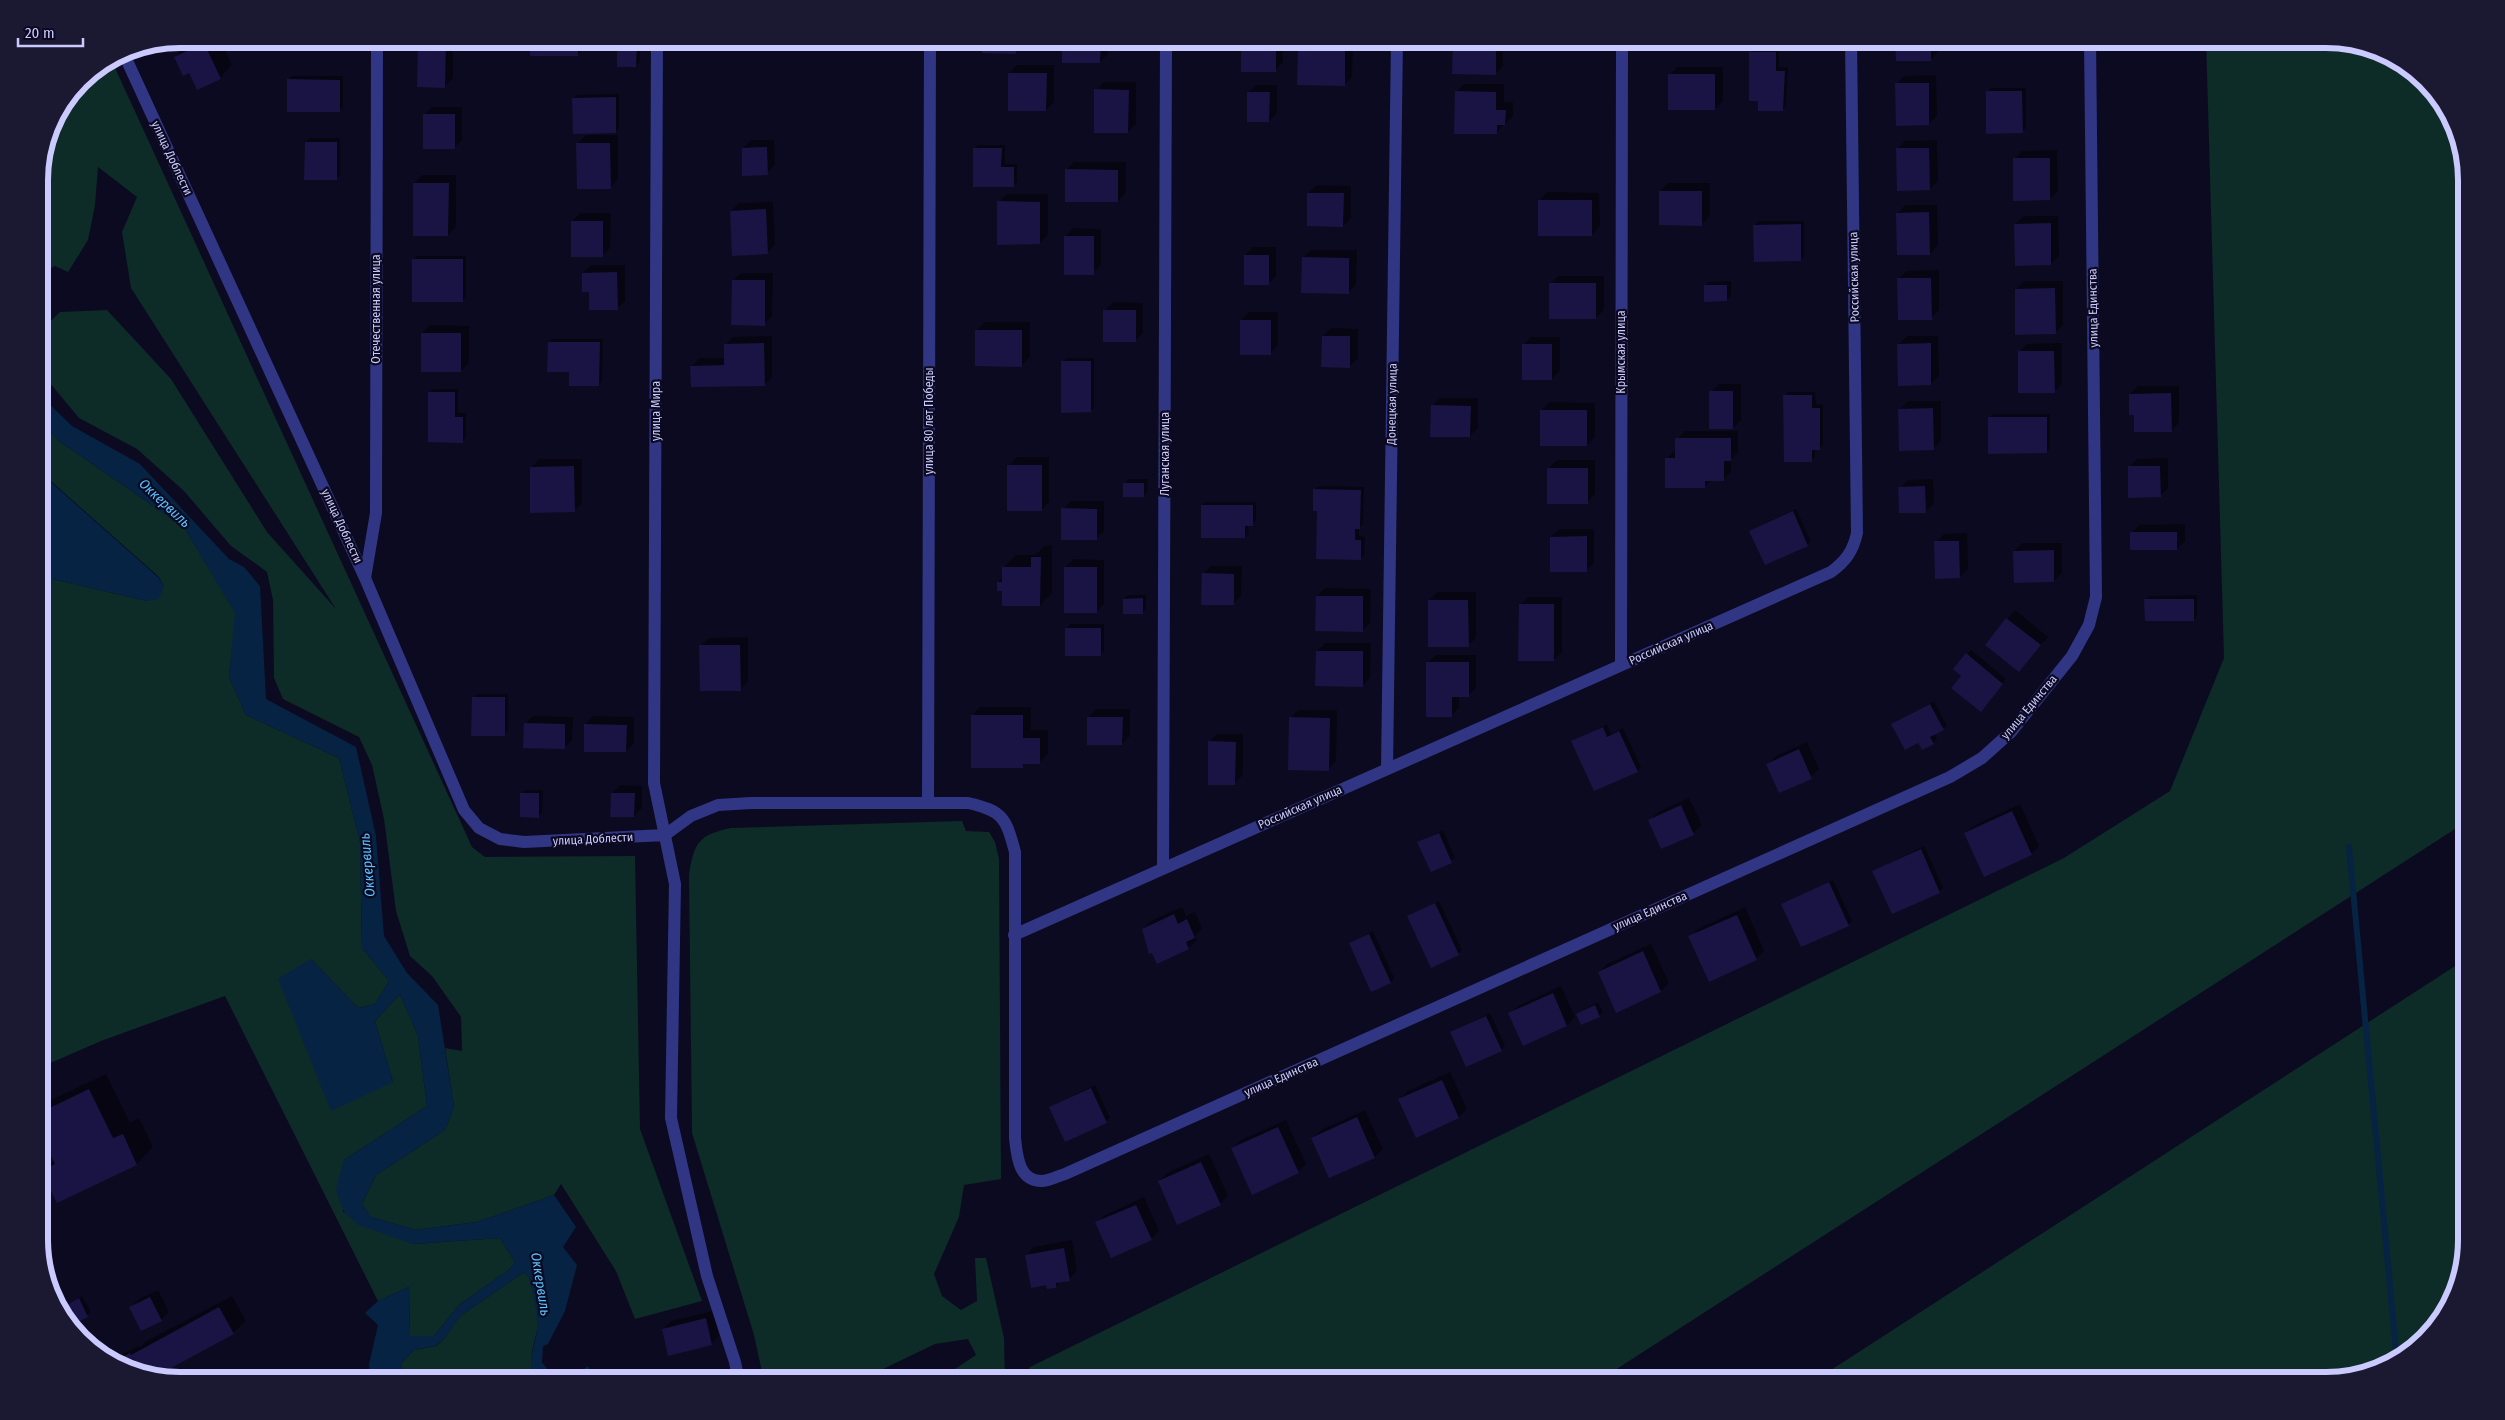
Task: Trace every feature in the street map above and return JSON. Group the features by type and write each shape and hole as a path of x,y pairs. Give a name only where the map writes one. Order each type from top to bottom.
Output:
{"street":[{"name":"Отечественная улица","path":"365,578 376,513 377,48"},
{"name":"улица Мира","path":"657,48 654,783 675,884 671,1118 707,1276 736,1362 738,1372"},
{"name":"улица 80 лет Победы","path":"928,803 930,48"},
{"name":"Луганская улица","path":"1163,869 1166,48"},
{"name":"Донецкая улица","path":"1387,769 1397,48"},
{"name":"Крымская улица","path":"1621,665 1622,48"},
{"name":"Российская улица","path":"1014,935 1831,572 1845,562 1854,548 1857,523 1851,48"},
{"name":"улица Единства","path":"665,835 691,816 718,805 752,803 968,803 989,808 1007,822 1015,852 1015,1138 1019,1167 1028,1177 1042,1181 1065,1174 1932,785 1982,758 2011,732 2072,656 2089,625 2096,597 2090,48"},
{"name":"улица Доблести","path":"126,59 365,578 464,810 479,828 500,839 524,842 665,835"}],"green space":[{"path":"2206,48 2325,48 2359,52 2391,65 2419,86 2444,121 2455,154 2457,171 2458,827 1612,1372 1027,1372 1030,1367 2064,858 2170,791 2224,658"},
{"path":"114,65 472,847 485,857 635,856 640,1129 702,1301 635,1319 616,1271 561,1184 554,1195 477,1222 415,1230 371,1217 362,1204 376,1175 445,1130 454,1107 445,1048 462,1051 461,1017 432,976 410,956 396,911 384,819 372,765 359,737 283,699 274,678 273,600 267,572 231,546 184,491 137,449 79,418 48,381 48,323 60,312 107,310 171,379 267,532 336,609 131,288 122,232 137,197 98,167 95,205 88,240 68,272 55,266 48,270 48,171 50,154 58,129 75,99 86,86"},
{"path":"48,429 59,441 184,527 236,613 229,677 246,715 339,758 360,842 362,948 389,981 375,1004 358,1008 311,959 393,1082 375,1021 400,994 418,1036 427,1106 344,1160 343,1212 413,1244 500,1238 515,1262 510,1269 459,1305 434,1336 410,1336 409,1287 378,1301 225,996 101,1041 48,1064 48,578 147,601 164,587 159,577 48,479"},
{"path":"962,821 966,831 989,832 995,842 999,859 1001,1179 964,1185 959,1217 934,1274 942,1296 961,1310 977,1301 975,1258 986,1258 1004,1338 1005,1372 947,1372 976,1355 968,1339 935,1344 877,1372 762,1372 754,1335 692,1133 689,875 693,855 700,842 711,834 731,828"},
{"path":"2458,964 2458,1240 2456,1257 2453,1274 2440,1306 2419,1334 2391,1355 2359,1368 2325,1372 1828,1372"},
{"path":"524,1272 529,1277 537,1312 538,1324 531,1361 532,1372 401,1372 402,1362 414,1350 436,1346 443,1340 460,1316"}],"water":[{"name":"Оккервиль","path":"48,403 72,426 140,464 229,559 244,567 260,586 266,699 356,747 376,836 384,936 407,973 438,1005 454,1107 445,1130 376,1175 362,1204 371,1217 415,1230 477,1222 554,1195 576,1227 563,1247 577,1265 565,1311 548,1344 543,1346 542,1362 549,1372 532,1372 531,1359 537,1320 529,1277 524,1272 460,1316 443,1340 435,1346 414,1350 402,1362 401,1372 369,1372 369,1364 378,1325 365,1313 378,1301 409,1287 410,1336 434,1336 459,1305 510,1269 515,1262 500,1238 413,1244 359,1225 344,1212 336,1190 344,1160 427,1106 418,1036 400,994 375,1021 393,1082 331,1111 278,979 311,959 358,1008 375,1004 389,981 362,948 360,842 339,758 246,715 229,677 235,613 184,527 59,441 48,429"},
{"path":"48,480 159,578 164,587 158,599 147,601 48,578"},
{"path":"588,1366 590,1372 581,1372"}],"building":[{"path":"193,48 206,48 221,79 197,90 189,73 183,76 174,57"},
{"path":"418,48 446,48 445,88 417,87"},
{"path":"530,48 578,48 578,56 530,56"},
{"path":"617,48 637,48 636,67 617,67"},
{"path":"982,48 1016,48 1016,54 982,53"},
{"path":"1062,48 1101,48 1100,63 1062,63"},
{"path":"1241,48 1276,48 1276,72 1241,72"},
{"path":"1453,48 1503,48 1503,51 1496,51 1496,75 1452,74"},
{"path":"1895,48 1931,48 1931,61 1896,61"},
{"path":"1298,50 1345,50 1345,86 1297,85"},
{"path":"1749,52 1776,52 1776,71 1785,71 1783,111 1758,111 1758,101 1749,101"},
{"path":"1008,73 1047,73 1046,111 1008,111"},
{"path":"1668,74 1715,74 1715,110 1668,110"},
{"path":"287,79 340,80 340,112 287,112"},
{"path":"1895,83 1929,83 1929,125 1896,126"},
{"path":"1094,89 1129,90 1128,133 1094,133"},
{"path":"1455,91 1496,92 1496,110 1506,110 1505,125 1497,125 1497,134 1454,134"},
{"path":"1986,91 2022,91 2023,133 1986,134"},
{"path":"1247,92 1270,92 1269,122 1247,122"},
{"path":"616,97 616,133 573,134 572,98"},
{"path":"423,114 455,114 455,149 423,149"},
{"path":"305,142 337,142 337,180 304,180"},
{"path":"576,143 610,143 611,189 577,189"},
{"path":"767,147 768,175 742,176 742,148"},
{"path":"973,148 1002,148 1001,167 1014,167 1014,187 973,187"},
{"path":"1896,148 1929,148 1930,190 1897,191"},
{"path":"2013,158 2050,158 2050,200 2013,201"},
{"path":"1065,169 1118,170 1118,202 1065,202"},
{"path":"413,183 449,183 448,236 413,236"},
{"path":"1659,191 1702,191 1702,226 1659,225"},
{"path":"1307,193 1344,193 1343,227 1307,226"},
{"path":"1538,200 1592,200 1592,236 1538,236"},
{"path":"997,201 1040,202 1040,244 997,245"},
{"path":"766,209 768,254 732,256 730,211"},
{"path":"1929,212 1930,255 1897,255 1896,213"},
{"path":"571,221 603,221 603,257 571,257"},
{"path":"2051,223 2051,265 2015,266 2014,224"},
{"path":"1801,224 1801,261 1754,262 1753,225"},
{"path":"1064,236 1094,236 1094,275 1064,275"},
{"path":"1244,255 1269,255 1269,285 1244,285"},
{"path":"1302,257 1349,258 1349,294 1301,293"},
{"path":"412,259 463,259 463,302 412,302"},
{"path":"617,272 618,310 589,310 589,292 582,292 582,273"},
{"path":"1897,278 1931,278 1932,320 1898,320"},
{"path":"732,280 765,280 765,326 731,325"},
{"path":"1549,283 1596,283 1596,319 1549,319"},
{"path":"1704,285 1727,285 1727,301 1704,302"},
{"path":"2055,288 2056,334 2015,335 2015,289"},
{"path":"1103,310 1136,310 1136,342 1103,342"},
{"path":"1240,320 1271,320 1271,355 1240,355"},
{"path":"975,330 1022,330 1022,367 975,366"},
{"path":"421,333 461,333 461,372 421,372"},
{"path":"1322,336 1350,336 1350,368 1321,367"},
{"path":"548,342 600,342 599,386 569,386 569,372 547,372"},
{"path":"764,343 765,386 691,387 690,366 724,365 724,344"},
{"path":"1931,343 1931,385 1898,386 1897,344"},
{"path":"1522,344 1552,344 1552,380 1522,380"},
{"path":"2018,351 2054,351 2055,393 2018,393"},
{"path":"1061,361 1091,361 1091,412 1061,413"},
{"path":"1709,391 1733,391 1733,429 1709,429"},
{"path":"428,392 455,392 455,417 463,417 463,443 428,442"},
{"path":"2171,393 2172,432 2134,432 2134,415 2129,415 2129,394"},
{"path":"1783,395 1812,395 1812,408 1820,408 1820,450 1812,450 1812,462 1784,462"},
{"path":"1431,405 1471,406 1470,437 1430,437"},
{"path":"1933,408 1934,450 1899,451 1898,409"},
{"path":"1540,410 1587,410 1587,446 1540,446"},
{"path":"1988,417 2047,417 2047,453 1988,454"},
{"path":"1675,438 1731,438 1731,461 1724,461 1724,481 1705,481 1705,488 1665,488 1665,458 1675,458"},
{"path":"1007,465 1042,465 1042,511 1007,511"},
{"path":"574,466 575,512 530,513 530,467"},
{"path":"2128,466 2160,466 2161,497 2128,498"},
{"path":"1547,468 1588,468 1588,504 1547,504"},
{"path":"1123,483 1144,483 1144,497 1123,497"},
{"path":"1925,486 1926,513 1899,513 1898,487"},
{"path":"1313,489 1361,490 1360,529 1355,529 1355,540 1361,540 1361,560 1316,559 1317,511 1313,511"},
{"path":"1201,505 1253,505 1253,526 1245,526 1245,538 1201,538"},
{"path":"1061,508 1097,509 1097,540 1061,540"},
{"path":"1793,511 1808,546 1765,565 1749,531"},
{"path":"2130,532 2177,532 2177,550 2130,550"},
{"path":"1587,536 1587,572 1550,572 1550,537"},
{"path":"1934,541 1959,541 1960,578 1935,579"},
{"path":"2054,550 2054,582 2014,583 2013,551"},
{"path":"1031,557 1041,557 1040,606 1002,606 1002,591 997,591 997,582 1002,582 1002,567 1031,567"},
{"path":"1064,567 1097,567 1097,613 1064,613"},
{"path":"1202,573 1234,574 1234,605 1201,605"},
{"path":"1316,596 1363,596 1363,632 1315,631"},
{"path":"1143,598 1143,614 1123,614 1123,599"},
{"path":"2144,599 2194,599 2194,621 2145,621"},
{"path":"1428,600 1468,600 1469,647 1428,647"},
{"path":"1519,604 1554,604 1554,661 1518,661"},
{"path":"2006,618 2041,645 2019,672 1985,645"},
{"path":"1065,628 1101,628 1101,656 1065,656"},
{"path":"699,645 740,645 741,691 700,691"},
{"path":"1316,651 1363,651 1363,687 1315,686"},
{"path":"1966,653 2003,684 1981,712 1951,688 1961,676 1953,669"},
{"path":"1426,662 1469,662 1469,697 1452,697 1452,717 1426,717"},
{"path":"472,697 505,697 505,736 471,736"},
{"path":"1930,704 1944,730 1930,737 1934,744 1922,750 1918,743 1905,750 1891,724"},
{"path":"971,715 1023,715 1023,738 1040,738 1040,764 1023,764 1023,768 971,768"},
{"path":"1087,717 1123,717 1122,745 1087,745"},
{"path":"1289,717 1330,718 1329,771 1288,770"},
{"path":"524,723 565,724 565,749 523,748"},
{"path":"584,724 627,725 626,752 584,752"},
{"path":"1603,727 1607,737 1619,731 1638,772 1594,791 1571,741"},
{"path":"1208,741 1236,742 1235,785 1208,785"},
{"path":"1799,749 1812,779 1779,793 1766,764"},
{"path":"520,793 539,793 539,818 520,817"},
{"path":"611,793 635,793 634,817 610,817"},
{"path":"1681,805 1694,835 1661,849 1648,820"},
{"path":"2012,811 2032,855 1984,877 1964,833"},
{"path":"1439,833 1452,863 1431,872 1417,842"},
{"path":"1921,849 1940,893 1892,914 1872,871"},
{"path":"1829,882 1849,926 1801,947 1781,904"},
{"path":"1435,903 1459,955 1431,968 1407,916"},
{"path":"1174,914 1178,924 1187,919 1195,938 1186,942 1189,949 1157,964 1152,953 1149,954 1142,929"},
{"path":"1737,915 1757,960 1709,982 1688,936"},
{"path":"1369,934 1391,983 1371,992 1349,943"},
{"path":"1643,951 1661,992 1616,1013 1598,972"},
{"path":"1553,993 1567,1026 1523,1046 1508,1013"},
{"path":"1595,1005 1600,1017 1581,1025 1576,1014"},
{"path":"1486,1016 1502,1051 1466,1067 1450,1032"},
{"path":"1442,1080 1459,1118 1416,1138 1398,1099"},
{"path":"1091,1088 1107,1123 1065,1142 1049,1107"},
{"path":"89,1089 113,1138 123,1134 137,1165 57,1203 48,1185 48,1168 55,1164 48,1149 48,1109"},
{"path":"1357,1117 1375,1158 1329,1178 1311,1138"},
{"path":"1278,1127 1299,1173 1252,1195 1231,1148"},
{"path":"1201,1162 1221,1205 1177,1225 1158,1181"},
{"path":"1136,1205 1152,1240 1111,1258 1095,1222"},
{"path":"1064,1248 1070,1281 1056,1283 1056,1288 1047,1289 1046,1285 1031,1288 1025,1255"},
{"path":"150,1297 162,1321 141,1331 129,1307"},
{"path":"79,1298 88,1317 76,1323 65,1306"},
{"path":"219,1307 234,1334 165,1371 137,1365 132,1356 136,1365 120,1358 130,1353 131,1355"},
{"path":"706,1318 712,1345 668,1356 662,1329"}],"waterway":[{"path":"2349,847 2396,1352"}]}
